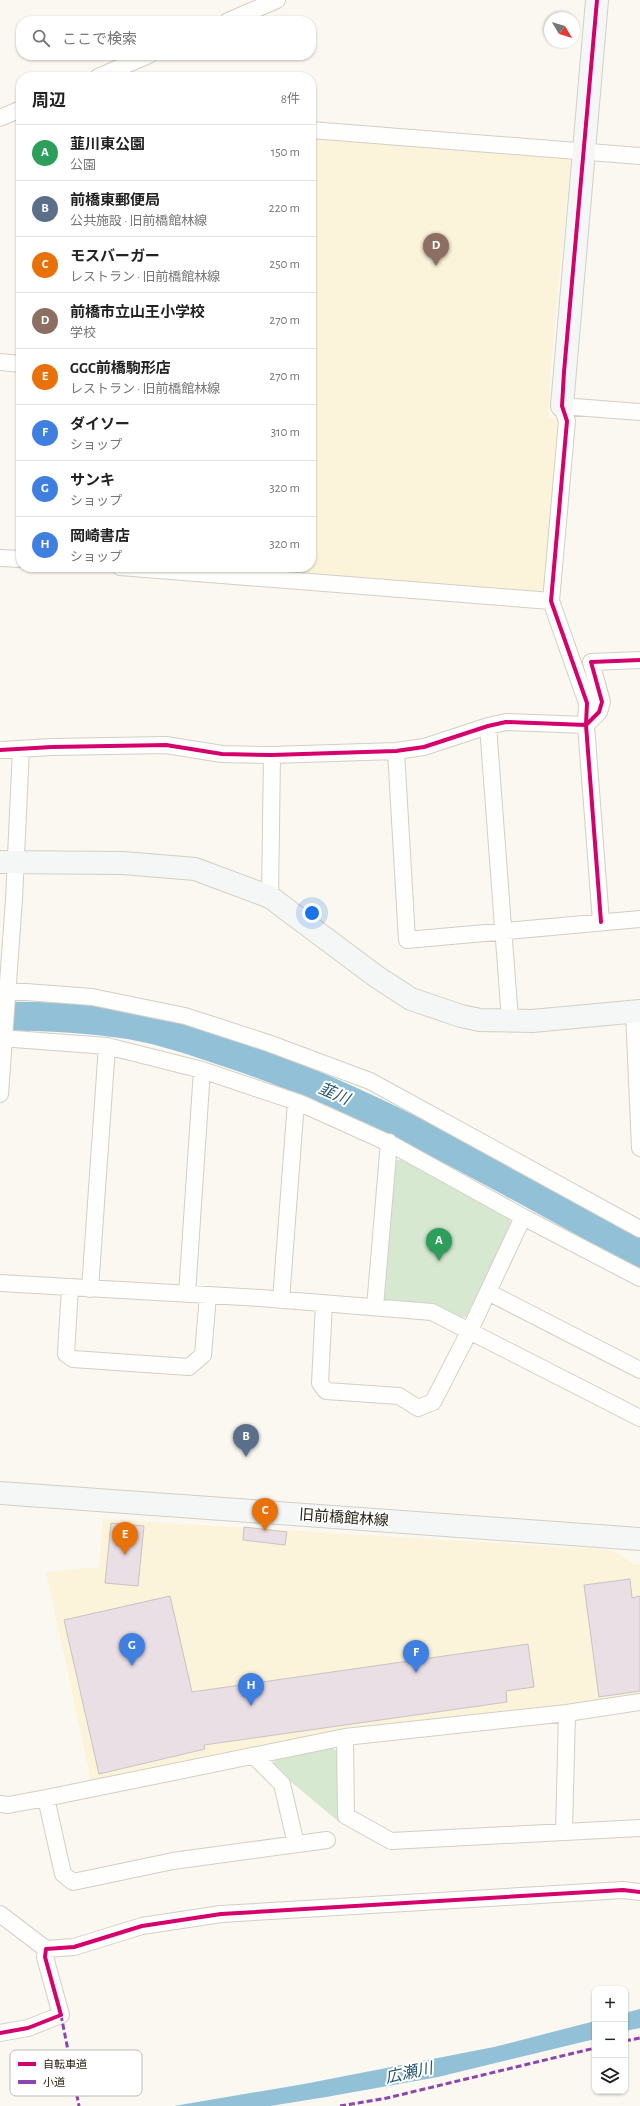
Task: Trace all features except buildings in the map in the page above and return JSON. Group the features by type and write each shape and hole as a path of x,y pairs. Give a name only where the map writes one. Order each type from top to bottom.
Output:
{"street":[{"path":"240,16 277,0"},
{"path":"596,0 562,406 567,421 551,601 587,703 586,725 601,922"},
{"path":"110,72 137,60"},
{"path":"0,118 16,112"},
{"path":"316,130 640,156"},
{"path":"0,362 16,364"},
{"path":"562,406 640,412"},
{"path":"0,558 16,559"},
{"path":"183,572 551,601"},
{"path":"0,750 52,746 166,745 222,754 272,756 396,751 424,747 488,726 506,722 586,725 599,712 602,702 591,662 640,660"},
{"path":"488,726 510,1020"},
{"path":"0,1094 5,993 14,899 7,862 21,749"},
{"path":"396,751 407,940 640,919"},
{"path":"270,897 272,756"},
{"path":"7,862 123,863 195,868 270,897 377,977 411,999 461,1016 480,1020 546,1020 637,1012 640,1148"},
{"path":"5,993 92,997 185,1016 268,1043 370,1081 544,1174 640,1228"},
{"path":"3,1037 107,1046 202,1070 296,1102 389,1142 523,1217 640,1278"},
{"path":"90,1288 107,1046"},
{"path":"187,1294 202,1070"},
{"path":"281,1300 296,1102"},
{"path":"375,1307 389,1142"},
{"path":"324,1303 320,1383 326,1391 399,1396 418,1408 433,1402 470,1330 523,1217"},
{"path":"0,1283 208,1295 432,1312 470,1330 640,1418"},
{"path":"70,1287 66,1354 73,1360 189,1367 203,1355 208,1295"},
{"path":"488,1292 640,1370"},
{"name":"旧前橋館林線","path":"0,1492 640,1539"},
{"path":"0,1804 8,1806 345,1737 567,1713 640,1702"},
{"path":"564,1831 567,1713"},
{"path":"345,1737 346,1816 391,1841 640,1828"},
{"path":"254,1756 282,1784 296,1844"},
{"path":"46,1798 63,1874 73,1882 173,1861 327,1840"},
{"path":"0,1914 46,1949 74,1947 142,1926 221,1914 623,1890 640,1892"},
{"path":"0,2033 28,2028 60,2015 45,1957 46,1949"}],"shaded area":[{"path":"316,136 571,157 550,375 549,418 559,418 545,590 541,593 275,572 316,572"},
{"path":"103,1519 612,1550 635,1564 640,1564 640,1697 334,1731 91,1781 46,1572 99,1567"}],"green space":[{"path":"403,1158 509,1217 511,1227 466,1317 458,1318 432,1303 388,1303 381,1294 393,1162"},
{"path":"331,1747 338,1752 339,1822 272,1766 274,1759"}],"water":[{"path":"640,2009 640,2028 628,2030 628,2012"},
{"name":"広瀬川","path":"592,2022 592,2040 438,2077 270,2106 174,2106 304,2084 494,2047"}],"waterway":[{"name":"韮川","path":"0,1016 82,1019 131,1025 171,1034 197,1042 288,1074 340,1096 442,1145 640,1253"}],"marked path":[{"path":"61,2015 68,2050"},
{"path":"628,2040 640,2038"},
{"path":"340,2106 387,2098 592,2049"},
{"path":"77,2096 79,2106"}],"cycle path":[{"path":"597,0 564,372 562,406 567,421 551,601 587,703 586,725 601,922"},
{"path":"0,750 52,747 166,745 222,754 272,755 396,751 424,747 488,726 506,722 586,725 599,712 602,702 591,662 640,660"},
{"path":"0,2033 28,2028 61,2015 45,1957 46,1949 74,1947 142,1926 221,1914 623,1890 640,1892"}],"place":[{"name":"前橋市立山王小学校","path":"436,266"},
{"name":"韮川東公園","path":"439,1261"},
{"name":"前橋東郵便局","path":"246,1457"},
{"name":"モスバーガー","path":"265,1531"},
{"name":"GGC前橋駒形店","path":"125,1555"},
{"name":"サンキ","path":"132,1666"},
{"name":"ダイソー","path":"416,1673"},
{"name":"岡崎書店","path":"251,1706"}]}
